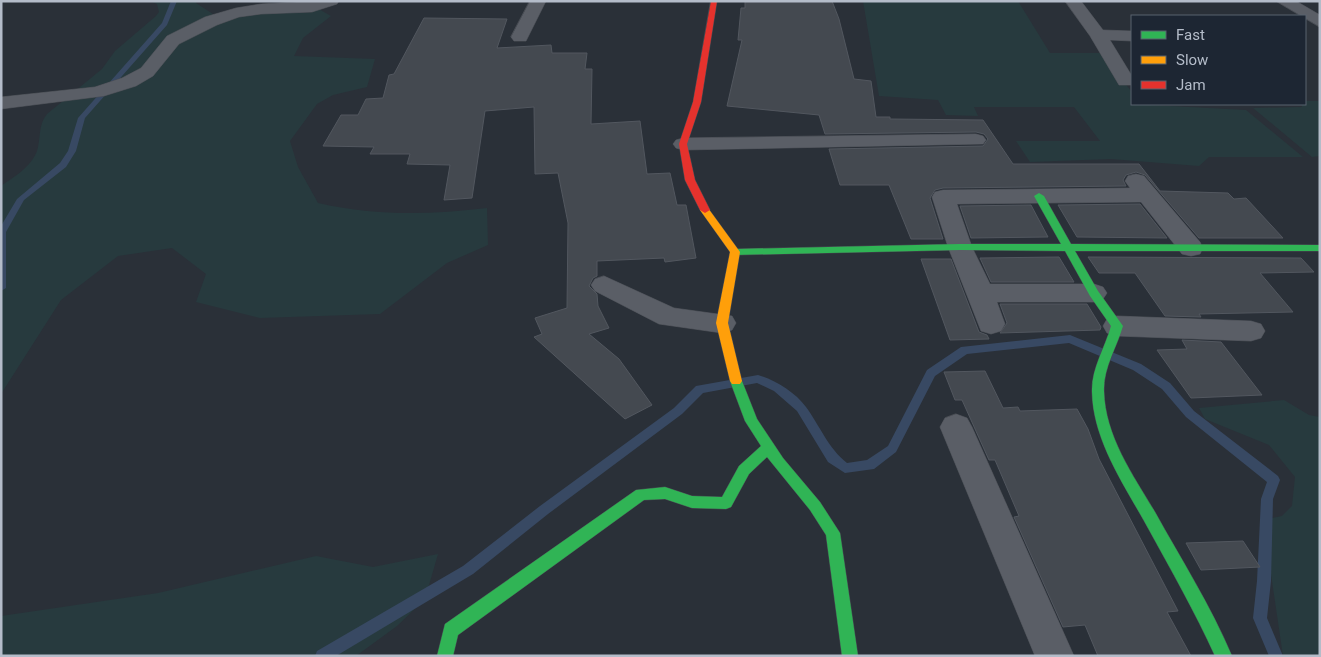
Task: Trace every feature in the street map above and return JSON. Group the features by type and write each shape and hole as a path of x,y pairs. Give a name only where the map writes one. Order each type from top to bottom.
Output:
{"street":[{"path":"1,103 98,92 129,82 147,72 173,40 211,21 236,13 261,9 312,7 331,1"},
{"path":"520,37 538,1"},
{"path":"714,1 697,102 683,144 690,180 704,207 735,252 722,323 743,404 769,448 815,506 832,533 850,656"},
{"path":"1073,1 1098,35 1126,81"},
{"path":"1284,1 1320,22"},
{"path":"1098,35 1131,36"},
{"path":"683,144 976,140"},
{"path":"991,324 981,293 960,247 939,189 1039,196 1141,187 1191,248"},
{"path":"1039,196 1070,248 1115,334 1100,374 1098,390 1111,446 1208,621 1224,656"},
{"path":"735,252 960,247 1320,248"},
{"path":"604,285 670,317 722,323"},
{"path":"981,293 1094,293"},
{"path":"1115,334 1251,331"},
{"path":"956,427 1054,656"},
{"path":"445,656 451,630 641,494 665,493 692,502 726,503 744,470 769,448"}],"green space":[{"path":"150,1 197,1 196,3 216,16 317,8 331,16 303,38 294,56 375,59 367,87 333,95 317,104 290,141 298,167 318,203 360,210 402,213 487,208 488,245 447,263 380,314 260,318 196,302 206,274 172,248 118,256 61,300 1,394 1,186 31,162 37,151 42,123 47,114 102,69 115,51 156,16 159,12 157,4"},
{"path":"863,1 1018,1 1050,53 1100,53 1131,91 1131,105 1246,110 1303,157 1209,157 1199,166 1111,159 1030,162 1016,141 1100,141 1074,107 974,107 978,116 946,115 938,100 879,96"},
{"path":"1306,101 1320,101 1320,156 1312,157 1253,108 1302,107 1301,105 1306,105"},
{"path":"1284,400 1309,415 1320,417 1320,656 1283,656 1263,520 1282,516 1292,506 1295,477 1269,445 1205,419 1199,408"},
{"path":"438,554 425,599 397,626 356,656 1,656 1,616 158,593 316,556 373,567"}],"building":[{"path":"745,1 832,1 839,19 854,79 871,81 876,117 890,117 890,119 983,120 1013,164 1139,164 1160,191 1228,193 1234,199 1246,198 1283,238 1199,238 1145,175 1136,172 1126,175 1123,180 1126,186 943,188 935,190 930,198 943,239 911,239 889,185 840,185 829,149 983,146 988,139 984,134 976,132 825,134 819,115 727,106 742,40 738,40 741,8 745,8"},
{"path":"424,18 507,19 497,48 551,45 552,53 587,53 585,69 592,69 591,124 640,121 647,174 670,173 677,205 686,205 696,258 665,262 664,258 597,261 597,276 593,278 589,286 597,294 598,306 609,328 589,334 619,359 652,405 625,419 534,337 542,334 535,318 567,308 568,223 558,173 535,174 534,107 485,111 472,198 444,200 450,165 407,164 410,154 370,154 374,147 323,146 341,115 358,115 366,99 383,98 389,75 394,74"},
{"path":"1140,204 1167,238 1077,237 1058,205"},
{"path":"1031,205 1048,237 971,238 960,206"},
{"path":"1059,257 1074,282 991,282 980,258"},
{"path":"1088,257 1301,258 1314,272 1260,273 1293,312 1199,314 1201,317 1165,316 1135,273 1099,273"},
{"path":"921,259 951,259 979,332 987,335 989,339 950,340"},
{"path":"1000,304 1087,304 1101,327 1100,330 1000,333 1007,323"},
{"path":"1182,340 1221,342 1262,395 1191,398 1157,350 1187,349"},
{"path":"985,371 1003,408 1018,407 1020,411 1077,409 1088,429 1099,459 1178,611 1167,612 1191,656 1098,656 1085,625 1063,627 1014,517 1019,516 995,460 989,460 962,400 955,400 944,372"},
{"path":"1243,541 1260,567 1201,570 1186,543"}],"waterway":[{"path":"1,288 2,232 21,199 63,165 72,151 82,118 165,24 174,1"},
{"path":"322,656 468,570 544,510 678,411 700,389 758,379 778,388 801,408 832,458 845,468 870,465 892,449 931,373 965,350 1070,339 1137,367 1166,386 1190,414 1274,480 1267,499 1264,581 1260,618 1276,656"}],"traffic: fast":[{"path":"1039,196 1094,293 1117,326 1098,383 1100,409 1110,443 1224,656"},
{"path":"735,252 960,247 1320,248"},
{"path":"736,381 751,421 778,462 815,506 833,533 850,656"},
{"path":"445,656 451,630 641,494 665,493 692,502 726,503 744,470 769,447"}],"traffic: slow":[{"path":"705,210 735,252 722,323 736,381"}],"traffic: jam":[{"path":"705,210 690,180 683,144 697,102 714,1"}]}
